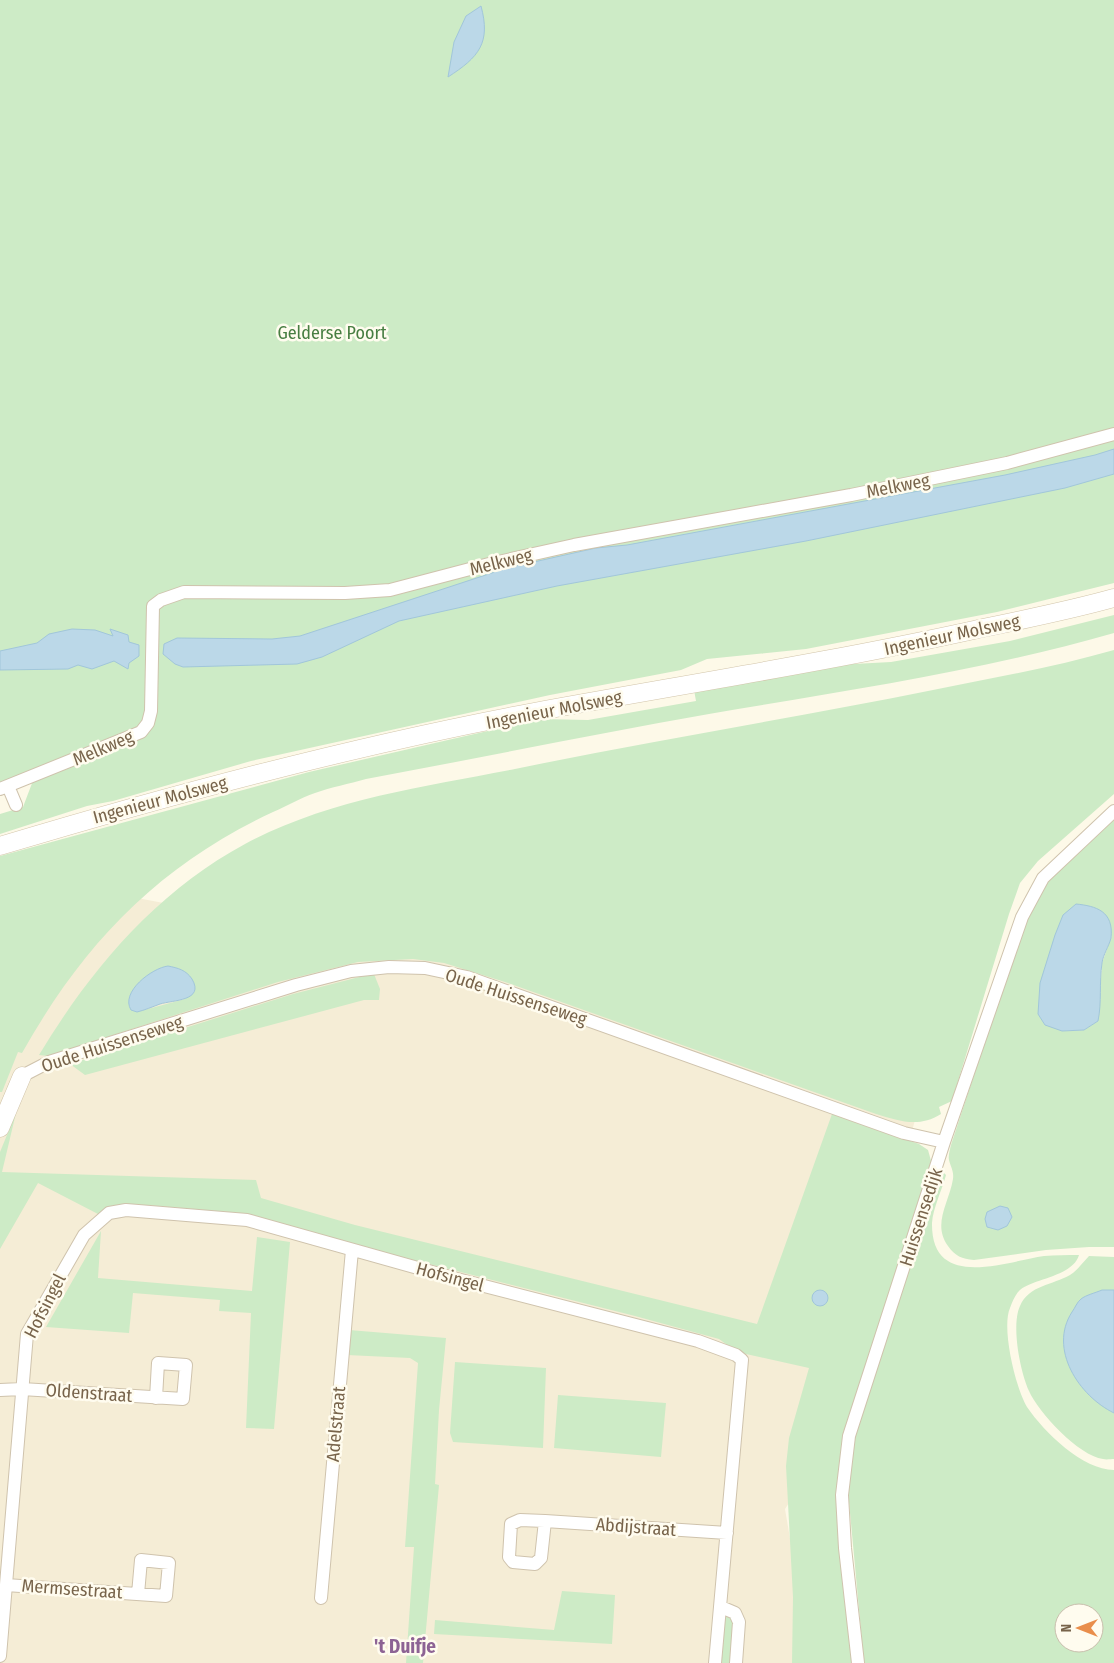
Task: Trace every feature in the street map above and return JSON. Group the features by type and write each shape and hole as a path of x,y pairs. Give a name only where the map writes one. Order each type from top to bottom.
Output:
{"main road":[{"name":"Ingenieur Molsweg","path":"0,846 144,803 266,771 405,739 534,712 849,657 1114,598"},
{"name":"Oude Huissenseweg","path":"0,1128 22,1076"}],"street":[{"name":"Melkweg","path":"16,805 4,788 141,732 148,723 151,711 153,606 170,596 184,592 345,593 390,590 574,545 851,495 1007,464 1114,434"},
{"name":"Huissensedijk","path":"858,1663 845,1548 842,1496 849,1436 944,1142 1022,917 1043,878 1108,814 1114,811"},
{"name":"Oude Huissenseweg","path":"22,1076 49,1062 296,985 351,971 389,967 425,968 467,977 904,1133 944,1142"},
{"name":"Hofsingel","path":"0,1656 4,1576 27,1334 84,1235 109,1213 126,1210 247,1220 457,1279 698,1341 736,1355 742,1360 715,1663"},
{"name":"Adelstraat","path":"321,1598 352,1250"},
{"path":"0,1390 22,1389"},
{"name":"Oldenstraat","path":"22,1389 156,1398"},
{"name":"Abdijstraat","path":"544,1521 727,1533"},
{"name":"Mermsestraat","path":"4,1576 138,1594"},
{"path":"721,1607 736,1613 739,1622 736,1663"}],"shaded area":[{"path":"95,890 459,959 915,1120 828,1442 785,1509 811,1663 0,1663 0,1081"}],"green space":[{"name":"Gelderse Poort","path":"0,0 1114,0 1114,583 997,612 806,649 707,659 681,670 550,695 251,761 113,801 87,806 0,834 0,814 23,807 34,778 133,740 147,712 139,726 0,785"},
{"path":"1114,615 1114,633 1014,658 913,679 666,722 366,779 304,797 232,833 194,857 159,883 128,911 98,943 71,977 46,1013 22,1053 18,1052 2,1092 0,1092 0,856 309,772 541,719 588,720 696,701 694,690 835,665 891,662 1010,641"},
{"path":"1114,650 1114,794 1038,861 1020,883 952,1101 939,1107 941,1114 933,1118 925,1121 909,1122 876,1114 505,982 444,963 413,959 358,962 278,982 48,1056 39,1055 81,992 128,935 154,909 213,863 245,844 310,816 377,796 619,748 1024,672","holes":["129,996 185,999 144,1010 129,1006"]},
{"path":"1114,817 1114,1247 1046,1250 974,1260 966,1259 956,1255 948,1246 941,1230 941,1221 953,1179 949,1152 1027,914 1039,890","holes":["1112,935 1102,963 1098,1021 1084,1030 1062,1031"]},
{"path":"374,974 380,989 379,1000 364,1000 85,1075 70,1064 293,994"},
{"path":"16,1113 2,1172 256,1180 261,1198 355,1225 757,1324 832,1114 919,1144 928,1150 933,1168 840,1467 855,1663 792,1663 793,1597 786,1466 789,1438 809,1368 737,1352 719,1339 635,1316 302,1232 252,1216 229,1212 146,1205 115,1205 98,1214 38,1183 0,1249 0,1152"},
{"path":"942,1171 946,1175 932,1223 935,1244 943,1258 956,1265 973,1267 991,1266 1044,1256 1079,1255 1069,1268 1032,1283 1019,1291 1010,1308 1007,1329 1018,1387 1034,1417 1054,1438 1077,1457 1090,1464 1114,1470 1114,1663 864,1663 848,1491 851,1437 922,1231 939,1174"},
{"path":"101,1231 98,1278 252,1291 257,1237 290,1242 274,1429 246,1428 251,1313 219,1311 220,1300 133,1293 129,1333 46,1327"},
{"path":"1089,1256 1114,1257 1114,1290 1102,1290 1112,1412 1114,1413 1114,1459 1103,1459 1093,1456 1071,1442 1050,1421 1029,1391 1018,1348 1017,1314 1024,1299 1042,1286 1070,1275"},
{"path":"349,1330 446,1338 439,1410 435,1484 439,1485 423,1663 406,1663 414,1547 405,1547 418,1363 410,1358 347,1355"},
{"path":"455,1362 546,1368 543,1448 453,1442 450,1433"},
{"path":"558,1395 666,1403 661,1457 554,1448"},
{"path":"562,1591 615,1595 612,1644 434,1634 435,1620 554,1630"},
{"path":"728,1614 734,1618 730,1663 717,1663 721,1615"}],"water":[{"path":"481,6 484,30 480,48 468,63 448,77 454,42 466,16"},
{"path":"1114,449 1114,474 1065,488 806,541 557,586 399,621 322,657 297,664 183,667 175,664 163,654 164,644 177,638 272,639 300,636 507,568 596,548 627,545 1005,475"},
{"path":"72,629 95,630 113,636 110,629 128,635 129,642 139,645 139,656 129,663 128,669 114,661 92,669 78,665 68,669 0,670 0,651 37,643 49,634"},
{"path":"1076,904 1090,906 1107,916 1110,922 1111,938 1102,963 1098,1021 1084,1030 1062,1031 1045,1025 1038,1014 1040,983 1063,915"},
{"path":"168,966 184,971 192,979 195,986 191,996 137,1012 131,1010 130,996 139,982 154,971"},
{"path":"1000,1206 1008,1208 1012,1217 1007,1226 998,1230 987,1227 985,1219 987,1212"},
{"path":"820,1290 828,1298 820,1306 812,1298"},
{"path":"1102,1290 1114,1290 1114,1413 1089,1395 1079,1383 1071,1370 1066,1356 1064,1341 1065,1326 1078,1302 1085,1296"}],"district":[{"name":"'t Duifje","path":"405,1646"}]}
